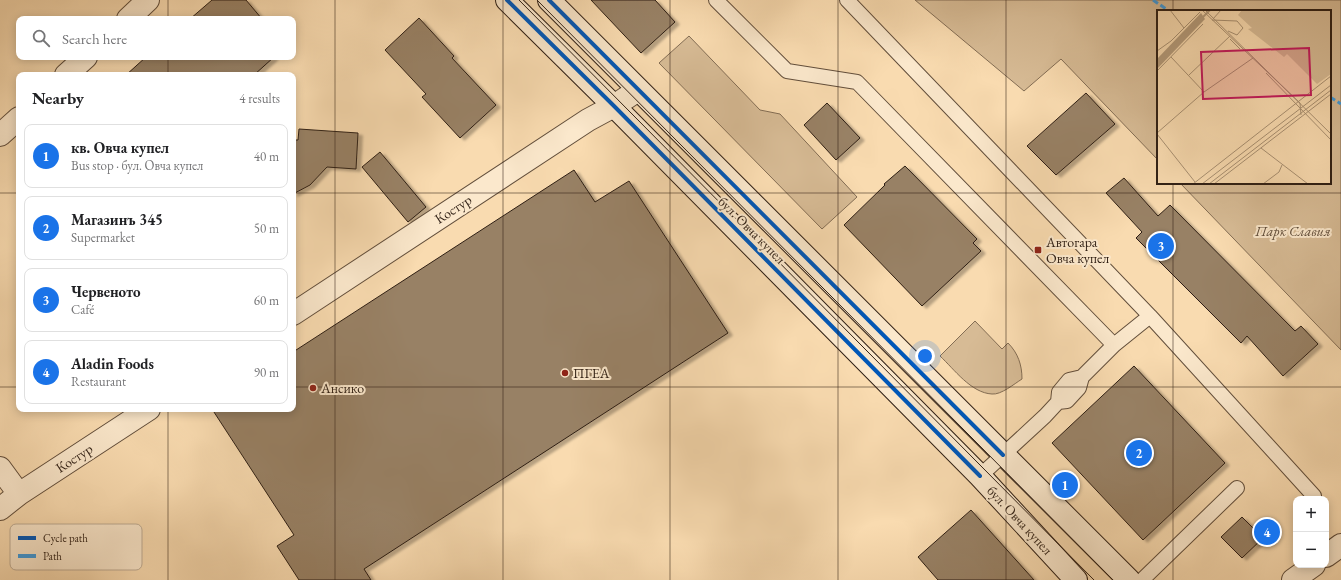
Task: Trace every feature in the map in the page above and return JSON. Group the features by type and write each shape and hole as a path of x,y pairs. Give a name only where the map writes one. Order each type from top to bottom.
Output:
{"main road":[{"path":"131,16 148,0"},
{"name":"бул. Овча купел","path":"507,0 980,476 1076,580"},
{"name":"бул. Овча купел","path":"549,0 1129,580"},
{"path":"69,72 83,60"},
{"name":"Костур","path":"296,312 582,124 614,106 638,90"},
{"path":"0,135 16,121"},
{"name":"Костур","path":"0,508 144,412"},
{"path":"0,468 19,494"},
{"path":"1329,554 1341,545"},
{"path":"1293,580 1310,568"}],"lane":[{"path":"716,0 787,71 856,82 1114,345"},
{"path":"847,0 1150,316 1314,496"},
{"path":"980,476 1046,416 1058,402 1059,392 1069,380 1082,377 1114,345 1150,316"},
{"path":"1142,580 1236,488"},
{"path":"1293,580 1297,568"}],"green space":[{"name":"Парк Славия","path":"915,0 1341,0 1341,350 1181,184 1331,184 1331,10 1157,10 1157,159 1061,59 1024,91"},
{"path":"689,36 760,110 780,114 857,197 822,229 659,63"},
{"path":"975,321 1002,349 1008,343 1019,360 1022,379 996,394 984,393 970,385 963,380 940,356"}],"building":[{"path":"212,0 246,0 259,16 193,16"},
{"path":"591,0 655,0 675,22 641,53"},
{"path":"419,18 454,56 452,58 496,105 460,138 422,97 426,94 385,50"},
{"path":"143,60 271,60 257,72 129,72"},
{"path":"1086,93 1115,124 1056,175 1027,146"},
{"path":"827,103 860,138 836,160 804,125"},
{"path":"299,129 358,133 356,169 327,167 310,185 296,192 296,140 298,140"},
{"path":"380,152 426,207 408,222 362,167"},
{"path":"905,166 977,239 973,243 981,251 922,306 844,225 885,185 884,184"},
{"path":"574,170 595,202 629,181 728,333 364,569 371,580 299,580 277,546 294,535 214,412 296,412 296,350"},
{"path":"1124,178 1158,216 1170,205 1295,331 1301,326 1318,344 1283,376 1247,336 1241,343 1136,238 1142,232 1106,193"},
{"path":"1134,366 1225,463 1143,540 1052,443"},
{"path":"971,510 1034,580 938,580 918,557"},
{"path":"1242,517 1263,538 1242,558 1221,537"}],"tram line":[{"path":"519,0 1094,580"},
{"path":"537,0 1113,580"}],"marked path":[{"path":"1153,0 1168,10"},
{"path":"1331,98 1341,104"}],"cycle path":[{"path":"507,0 980,476"},
{"path":"549,0 1003,455"}],"place":[{"name":"Червеното","path":"1161,246"},
{"name":"Автогара Овча купел","path":"1038,250"},
{"name":"ПГЕА","path":"565,373"},
{"name":"Ансико","path":"313,388"},
{"name":"Магазинъ 345","path":"1139,453"},
{"name":"кв. Овча купел","path":"1065,485"},
{"name":"Aladin Foods","path":"1267,532"}]}
